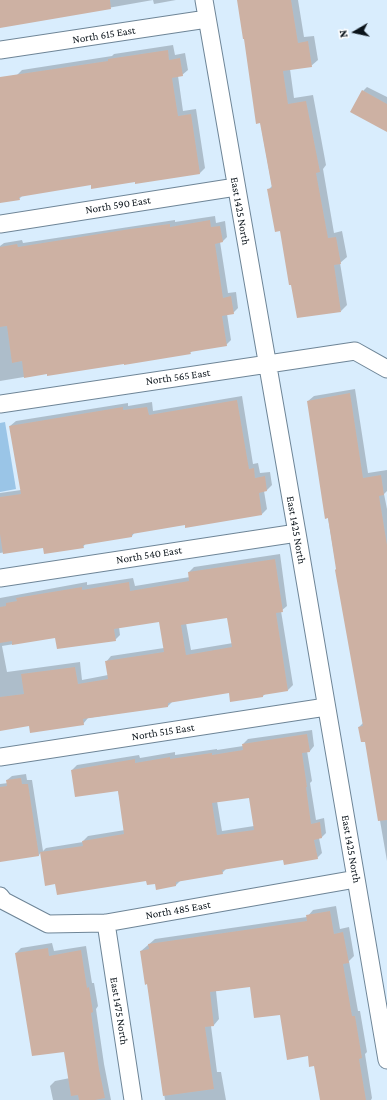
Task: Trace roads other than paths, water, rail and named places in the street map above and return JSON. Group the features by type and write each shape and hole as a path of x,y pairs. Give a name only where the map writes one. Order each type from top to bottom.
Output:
{"street":[{"name":"East 1425 North","path":"204,0 387,1060"},
{"name":"North 615 East","path":"0,50 207,19"},
{"name":"North 590 East","path":"0,224 236,187"},
{"name":"North 565 East","path":"0,404 355,351 387,369"},
{"name":"North 540 East","path":"0,578 297,533"},
{"name":"North 515 East","path":"0,757 326,707"},
{"name":"North 485 East","path":"2,899 48,924 106,923 356,879"},
{"name":"East 1475 North","path":"106,923 133,1100"}]}
